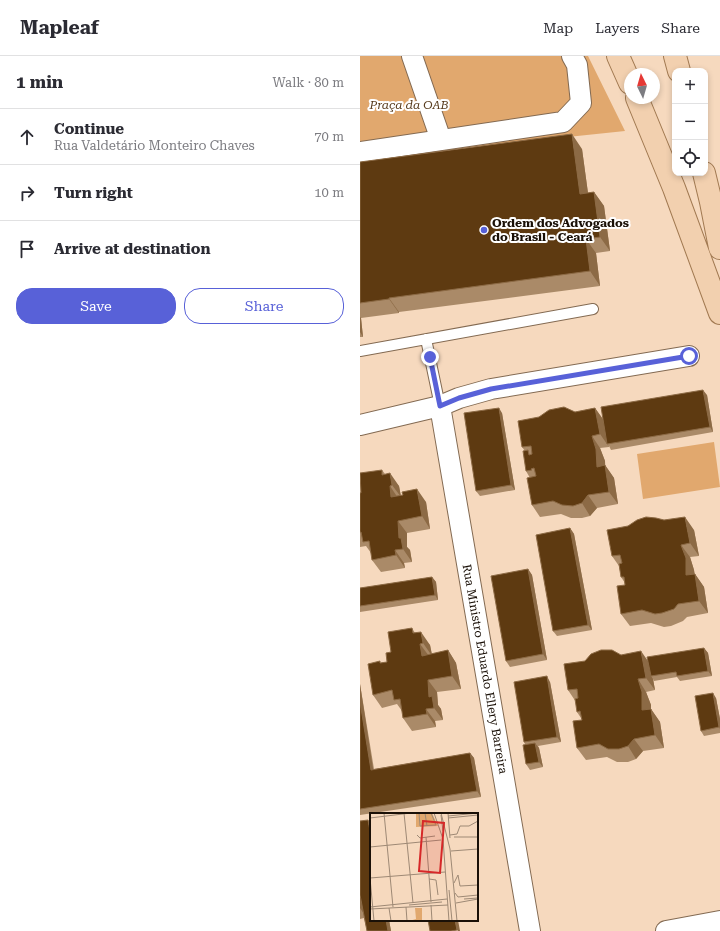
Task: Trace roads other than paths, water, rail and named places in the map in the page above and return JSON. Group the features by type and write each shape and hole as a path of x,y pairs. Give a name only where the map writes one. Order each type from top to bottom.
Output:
{"main road":[{"path":"618,56 624,70"},
{"path":"675,56 677,68"},
{"path":"639,104 674,188 720,313"},
{"path":"705,176 720,248"}],"street":[{"path":"412,56 441,140"},
{"path":"360,152 563,122 581,103 577,65 572,56"},
{"path":"360,425 440,406 459,398 491,389 689,356"},
{"name":"Rua Ministro Eduardo Ellery Barreira","path":"440,406 530,931"},
{"path":"666,931 720,921"}],"lane":[{"path":"360,351 593,309"},
{"path":"426,339 440,406"}],"place":[{"name":"Ordem dos Advogados do Brasil - Ceará","path":"484,230"}],"park label":[{"name":"Praça da OAB","path":"409,105"}]}
